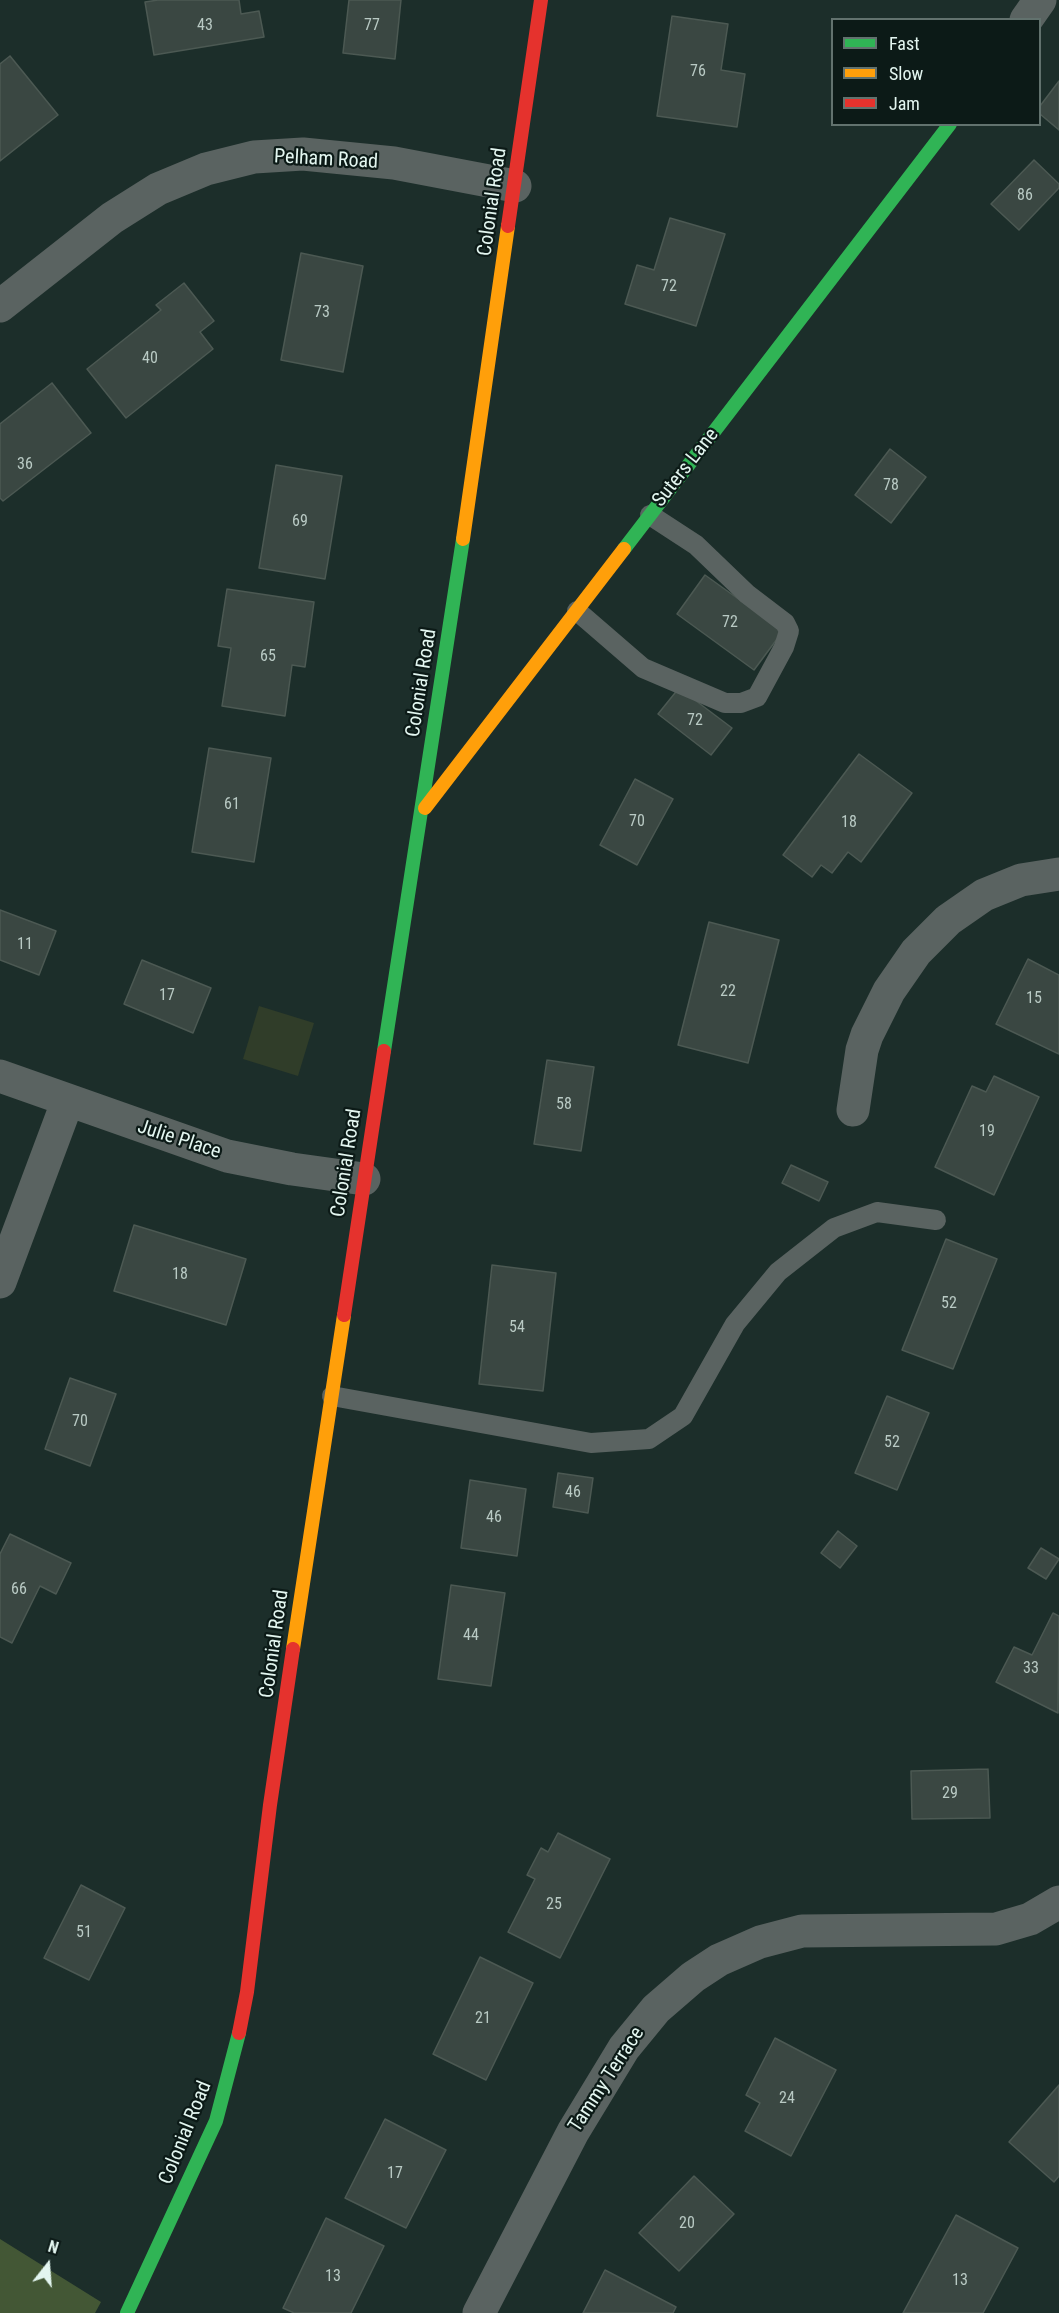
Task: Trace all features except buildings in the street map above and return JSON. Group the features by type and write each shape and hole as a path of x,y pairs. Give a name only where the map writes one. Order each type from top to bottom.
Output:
{"street":[{"name":"Colonial Road","path":"127,2313 216,2121 231,2071 247,1992 270,1805 364,1179 422,812 541,0"},
{"path":"1027,18 1040,0"},
{"name":"Suters Lane","path":"422,812 948,126"},
{"name":"Pelham Road","path":"0,306 112,218 158,189 206,169 245,159 303,154 394,163 515,186"},
{"path":"853,1110 862,1050 867,1035 889,991 916,952 948,920 984,895 1021,880 1059,874"},
{"name":"Julie Place","path":"0,1076 228,1156 292,1169 364,1179"},
{"path":"0,1282 68,1101"},
{"name":"Tammy Terrace","path":"479,2313 573,2132 624,2048 656,2009 693,1977 719,1960 760,1941 802,1931 996,1929 1030,1919 1059,1902"}],"lane":[{"path":"577,611 643,668 725,703 741,704 757,697 784,647 789,631 785,623 747,594 696,545 650,515"},
{"path":"332,1396 591,1443 649,1439 683,1416 735,1324 778,1272 834,1228 877,1212 936,1220"}],"green space":[{"path":"259,1006 314,1023 298,1076 243,1059"},
{"path":"0,2239 101,2302 95,2313 0,2313"}],"traffic: fast":[{"path":"624,549 948,126"},
{"path":"384,1051 463,539"},
{"path":"127,2313 216,2121 239,2033"}],"traffic: slow":[{"path":"463,539 508,226"},
{"path":"425,808 624,549"},
{"path":"293,1649 344,1315"}],"traffic: jam":[{"path":"508,226 541,0"},
{"path":"344,1315 384,1051"},
{"path":"239,2033 247,1992 270,1805 293,1649"}]}
